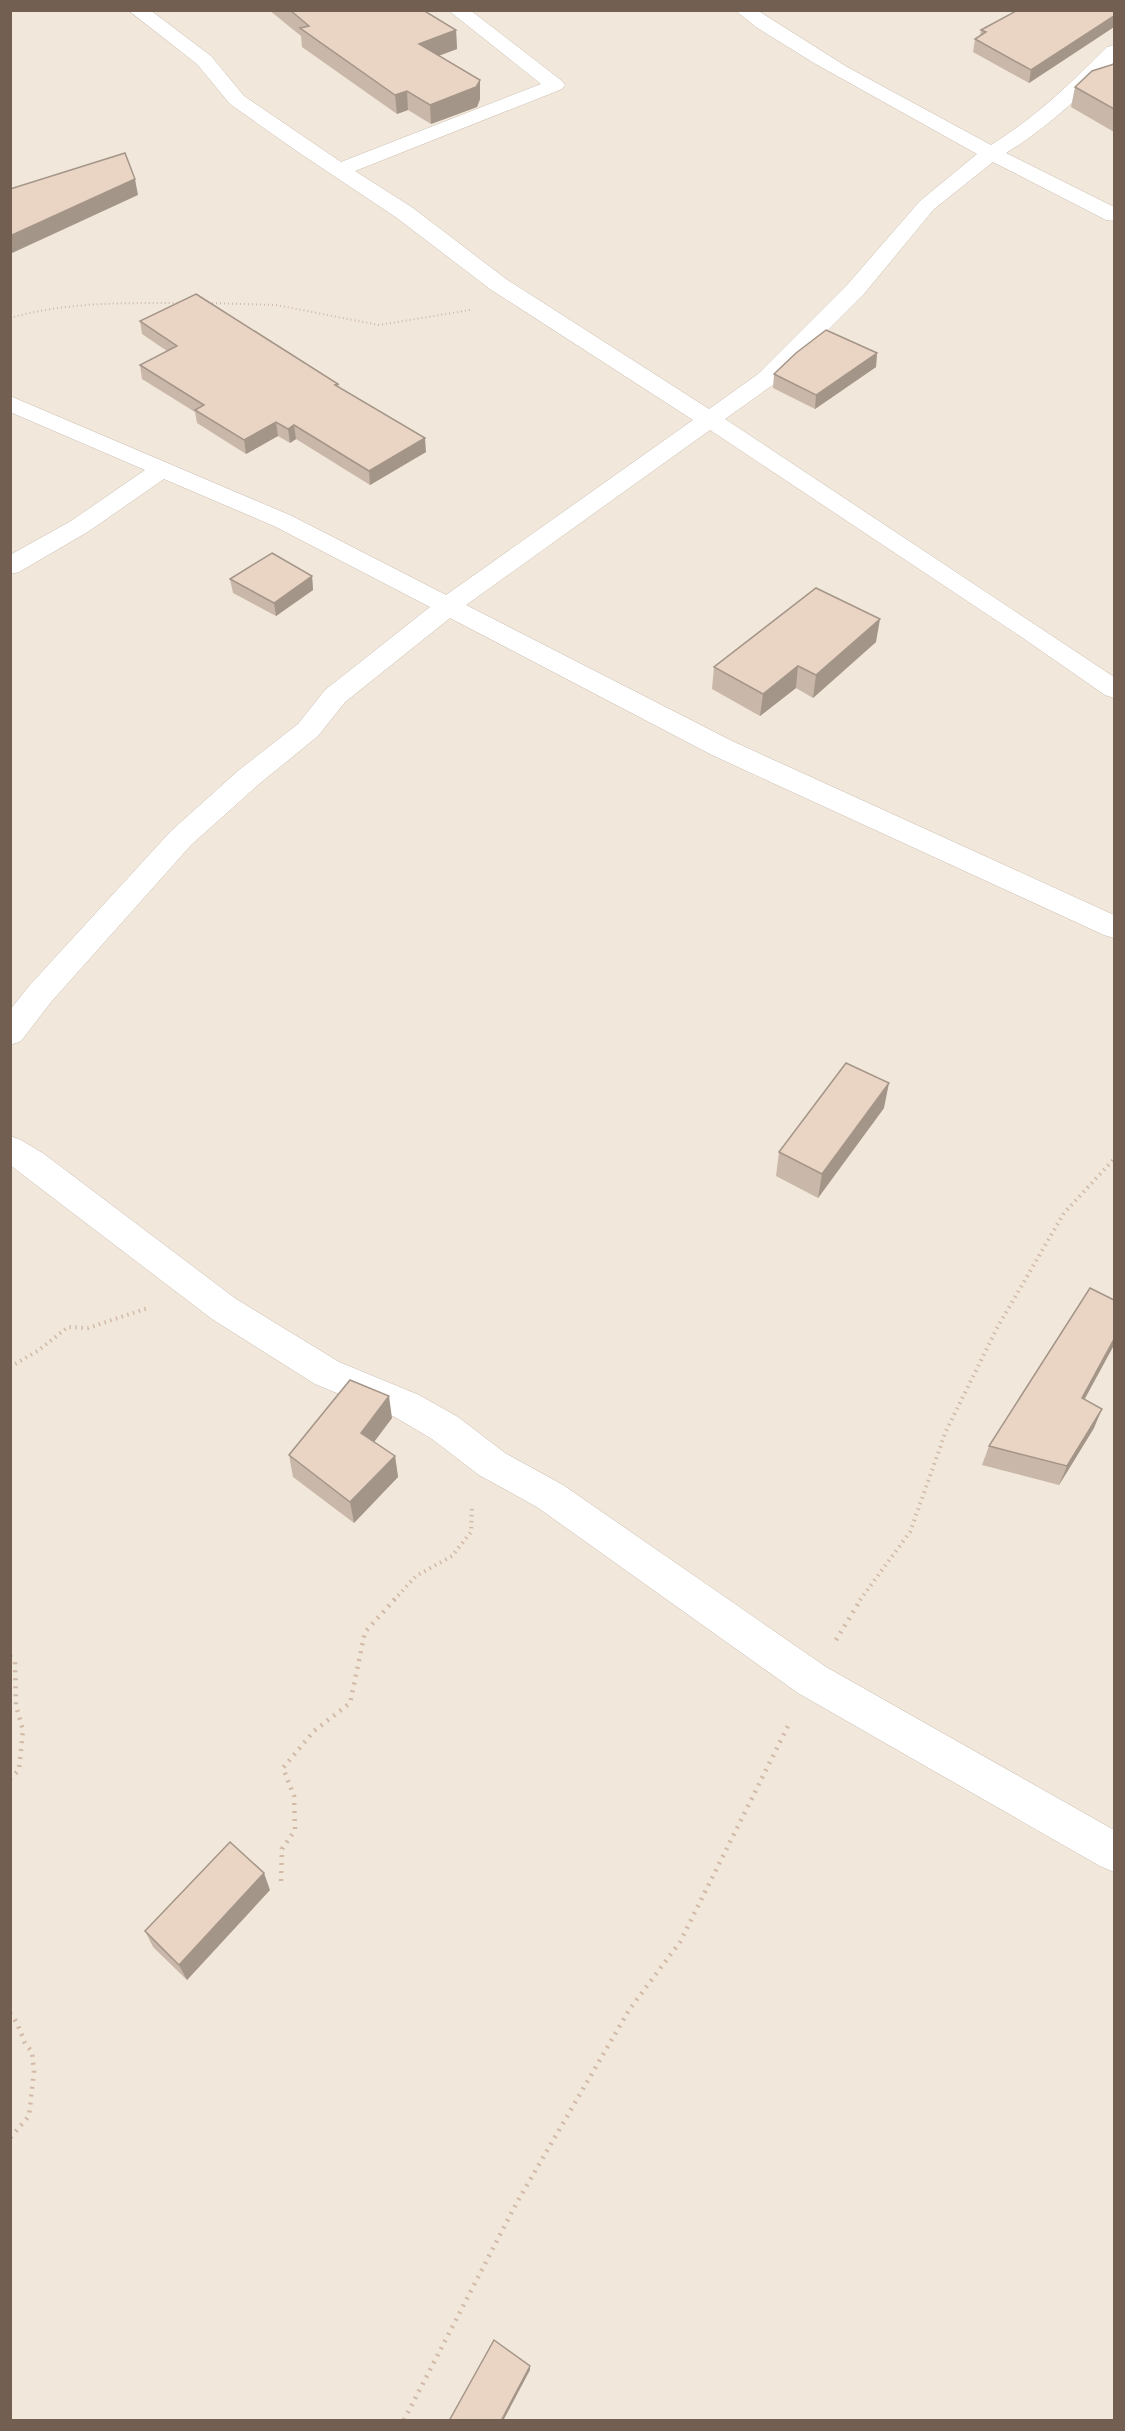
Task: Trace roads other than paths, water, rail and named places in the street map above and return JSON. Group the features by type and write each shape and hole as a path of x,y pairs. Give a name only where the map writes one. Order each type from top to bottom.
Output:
{"street":[{"path":"137,10 204,60 237,100 405,213 498,284 707,418 1029,630 1114,689"},
{"path":"340,170 555,85 457,10"},
{"path":"744,10 784,38 990,154 1114,215"},
{"path":"10,1033 40,994 181,838 249,777 308,730 335,696 449,605 680,442 707,418 766,379 855,290 927,205 990,154 1023,134 1066,99 1114,51"},
{"path":"10,403 283,521 722,748 1114,927"},
{"path":"10,566 80,526 162,469"},
{"path":"10,1149 33,1163 224,1309 327,1372 407,1406 445,1428 492,1464 550,1496 812,1680 1114,1852"}]}
